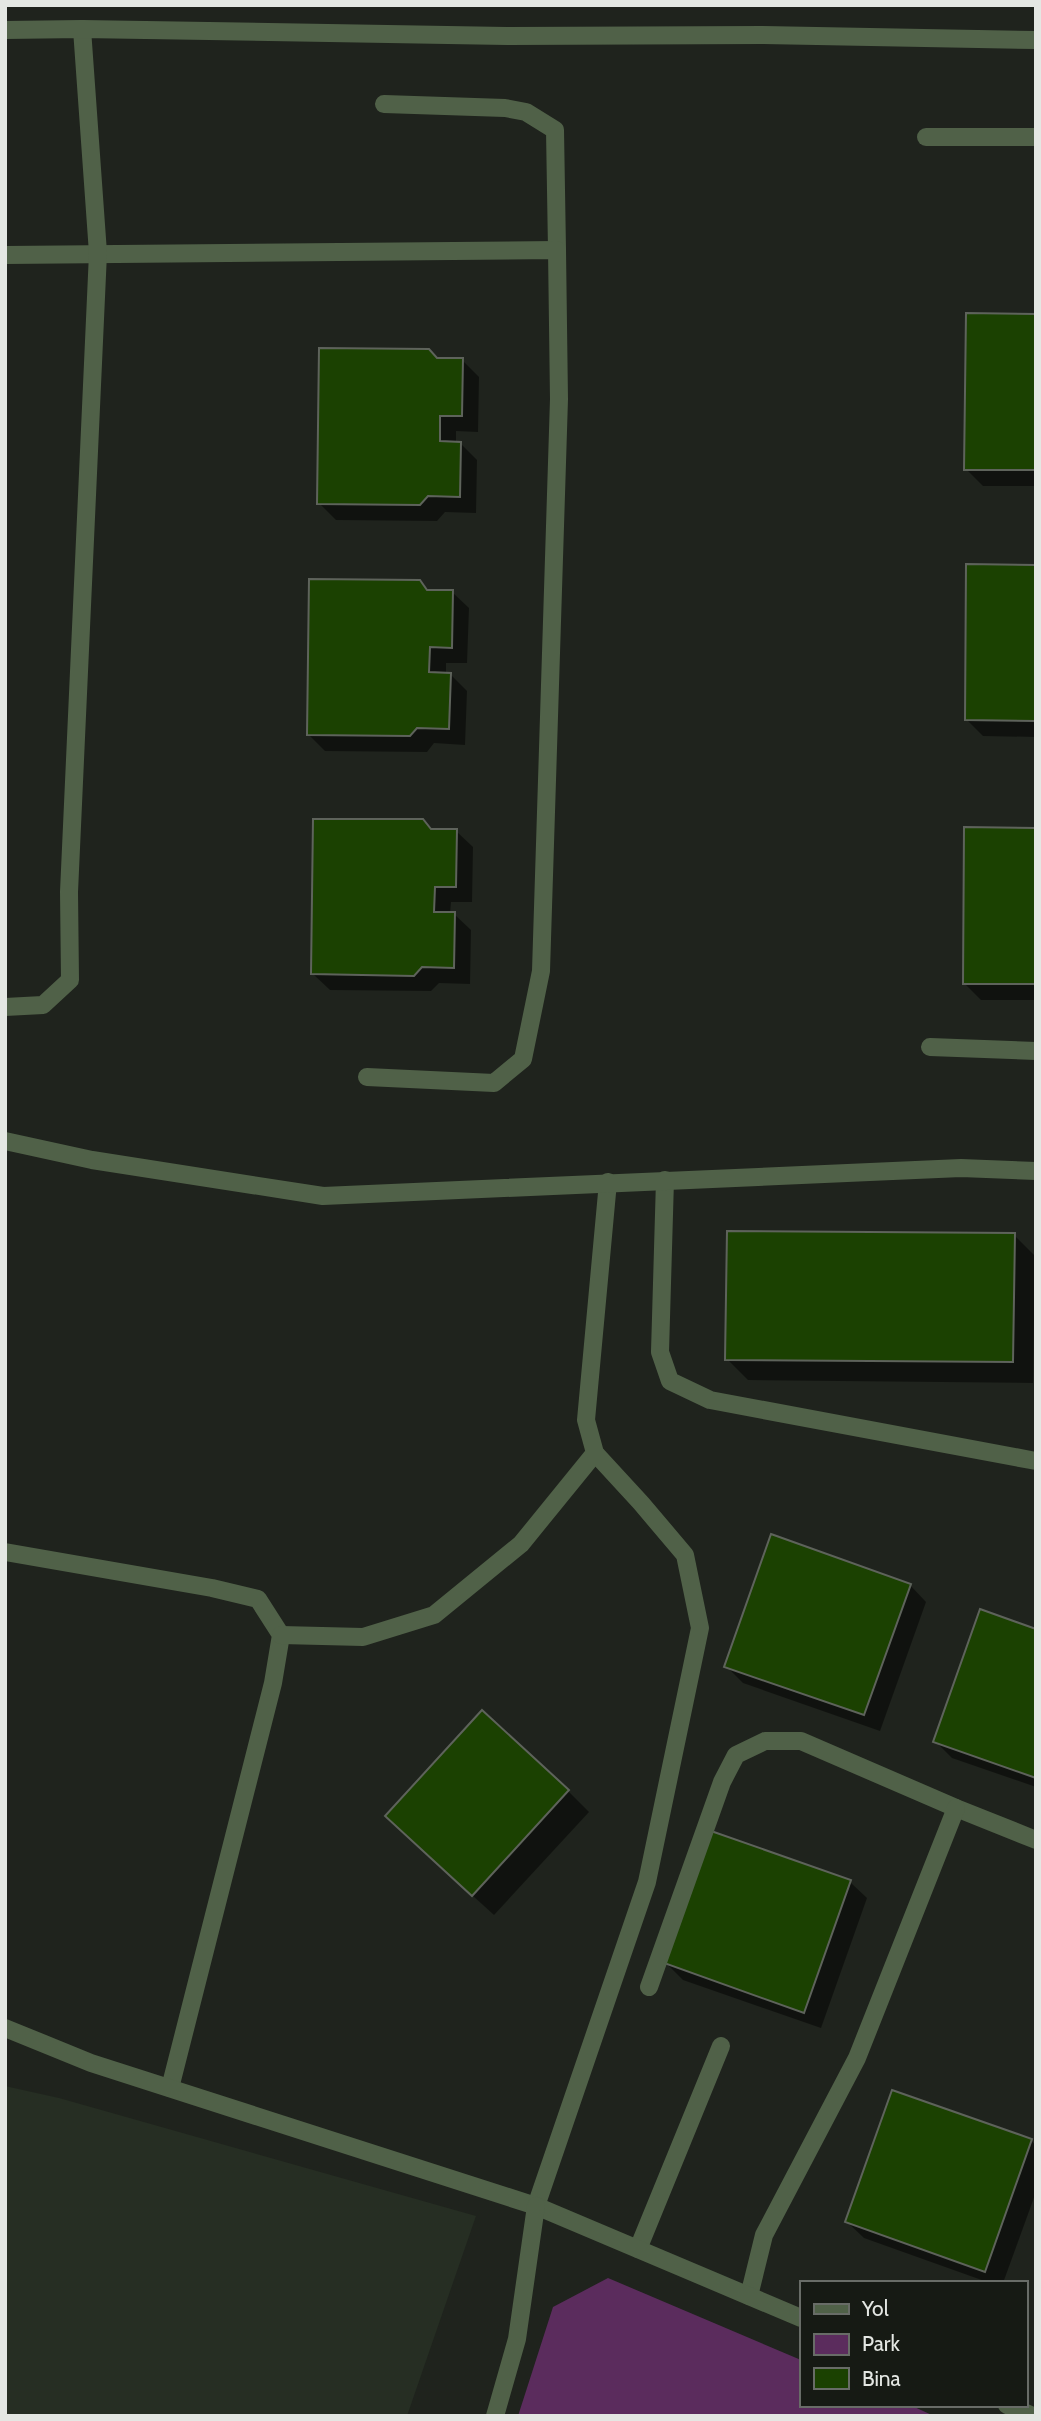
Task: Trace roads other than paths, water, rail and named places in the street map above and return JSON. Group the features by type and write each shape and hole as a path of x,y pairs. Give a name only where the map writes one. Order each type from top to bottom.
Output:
{"street":[{"path":"5,1007 43,1004 70,980 69,892 98,253 82,29"},
{"path":"5,30 507,36 763,35 1036,40"},
{"path":"367,1077 494,1083 523,1059 541,971 559,399 555,130 526,112 505,108 384,104"},
{"path":"926,137 1036,137"},
{"path":"5,255 557,250"},
{"path":"930,1047 1036,1051"},
{"path":"5,1142 92,1160 323,1196 961,1168 1036,1171"},
{"path":"665,1180 660,1352 670,1381 710,1400 1036,1461"},
{"path":"495,2416 517,2339 536,2206 647,1882 700,1628 685,1555 595,1453 586,1420 608,1182"},
{"path":"281,1636 363,1637 434,1615 521,1544 595,1453"},
{"path":"5,1552 212,1588 258,1599 281,1636 273,1683 170,2088"},
{"path":"649,1987 722,1782 736,1755 765,1741 801,1741 1036,1840"},
{"path":"749,2296 764,2235 857,2058 956,1808"},
{"path":"5,2028 91,2063 536,2206 800,2318"},
{"path":"638,2249 721,2046"},
{"path":"1012,2407 1033,2416"}]}
